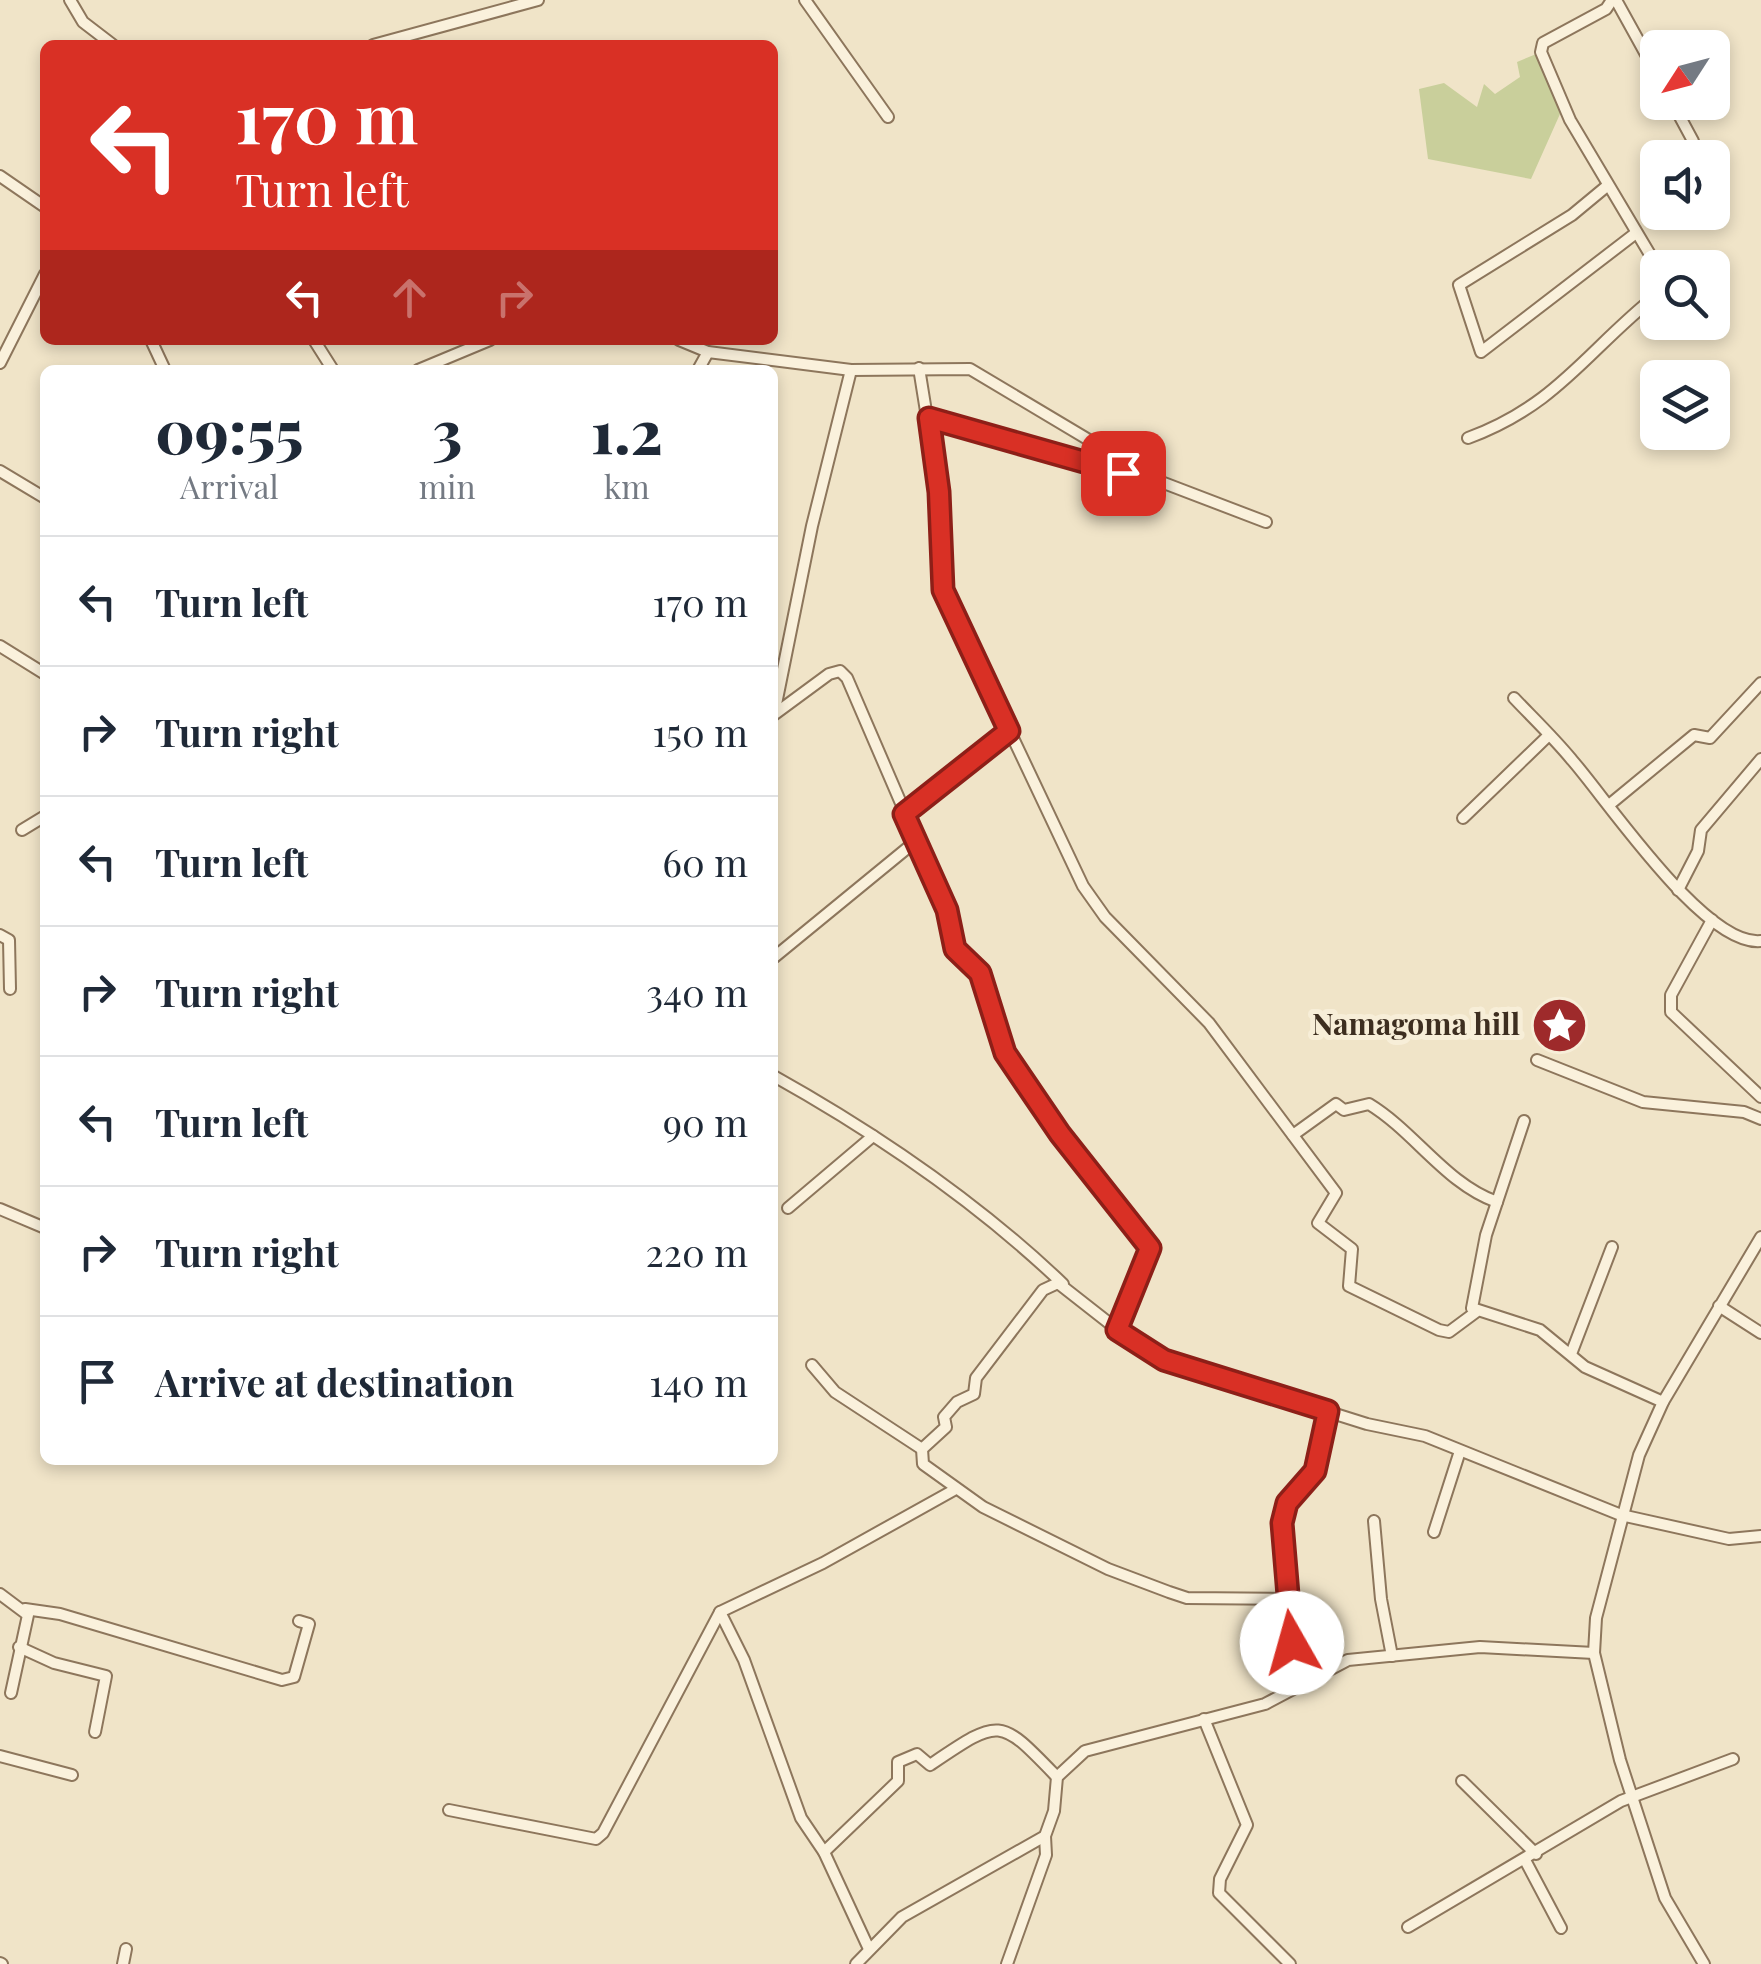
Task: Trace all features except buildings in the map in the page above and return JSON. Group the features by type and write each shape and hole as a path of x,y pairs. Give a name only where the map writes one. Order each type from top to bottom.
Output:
{"street":[{"path":"70,0 83,22 107,40"},
{"path":"417,39 538,0"},
{"path":"805,0 888,117"},
{"path":"1640,45 1614,0 1540,47 1570,120 1647,250"},
{"path":"0,176 40,204"},
{"path":"1607,186 1572,215 1460,285 1482,352 1636,233"},
{"path":"1,358 40,284"},
{"path":"1468,438 1508,423 1557,390 1592,359 1623,320 1640,307"},
{"path":"430,365 478,345"},
{"path":"691,345 708,352 851,370 970,369 992,378 1173,488"},
{"path":"701,365 708,352"},
{"path":"919,368 939,492 943,590 1084,886 1104,917 1209,1023 1336,1193 1318,1223 1352,1249 1349,1286 1440,1330 1450,1332 1476,1312"},
{"path":"778,692 812,526 851,370"},
{"path":"929,418 1173,488 1266,522"},
{"path":"0,470 40,495"},
{"path":"0,646 40,671"},
{"path":"778,712 829,674 844,674 947,910 955,949 980,973 1005,1053 1060,1134 1150,1248 1117,1330"},
{"path":"1609,804 1680,743 1694,735 1710,738 1761,684"},
{"path":"1514,698 1609,804 1678,890 1712,920 1748,943 1761,941"},
{"path":"904,814 1009,731"},
{"path":"1463,818 1549,735"},
{"path":"1678,890 1698,851 1701,830 1761,759"},
{"path":"22,830 40,819"},
{"path":"778,954 916,841"},
{"path":"1712,920 1671,995 1671,1012 1761,1097"},
{"path":"0,935 9,940 10,989"},
{"path":"1537,1060 1643,1102 1744,1112 1761,1118"},
{"path":"778,1079 873,1136 1033,1255 1090,1308"},
{"path":"1293,1135 1336,1104 1344,1110 1370,1104 1413,1135 1438,1163 1479,1196 1497,1202"},
{"path":"1476,1312 1470,1298 1524,1121"},
{"path":"788,1208 873,1136"},
{"path":"0,1209 40,1226"},
{"path":"1704,1964 1666,1898 1633,1798 1594,1653 1596,1618 1639,1455 1663,1402 1761,1238"},
{"path":"1571,1354 1612,1247"},
{"path":"922,1449 946,1427 944,1417 957,1402 974,1394 976,1378 1043,1290 1058,1283 1117,1330 1164,1360 1328,1411 1425,1436 1621,1515 1729,1539 1761,1536"},
{"path":"1719,1306 1761,1333"},
{"path":"1476,1312 1540,1330 1585,1367 1663,1402"},
{"path":"812,1365 835,1392 922,1449"},
{"path":"1308,1683 1292,1643 1282,1523 1287,1503 1315,1471 1328,1411"},
{"path":"922,1449 923,1464 954,1490 1108,1569 1169,1592 1207,1599 1286,1598"},
{"path":"1434,1532 1460,1451"},
{"path":"449,1810 596,1839 720,1612 823,1563 954,1490"},
{"path":"1374,1522 1380,1600 1392,1656"},
{"path":"0,1594 24,1609 60,1614 282,1680 294,1676 309,1624 299,1621"},
{"path":"11,1693 28,1616 24,1609"},
{"path":"720,1612 744,1660 801,1818 824,1852 869,1949"},
{"path":"19,1646 54,1663 106,1676 95,1732"},
{"path":"1006,1964 1046,1854 1045,1836 1054,1810 1057,1778 1085,1751 1264,1704 1348,1660 1480,1647 1594,1653"},
{"path":"1204,1719 1247,1825 1220,1879 1219,1893 1290,1964"},
{"path":"824,1852 898,1781 898,1762 917,1754 930,1765 981,1732 1006,1729 1016,1734 1057,1778"},
{"path":"0,1756 72,1775"},
{"path":"1408,1928 1622,1800 1733,1759"},
{"path":"1462,1780 1530,1857 1561,1928"},
{"path":"856,1964 902,1917 1045,1836"},
{"path":"124,1964 126,1949"}],"green space":[{"path":"1541,52 1560,114 1531,179 1428,159 1419,89 1444,83 1477,107 1484,84 1495,94 1520,77 1517,62"}],"place":[{"name":"Namagoma hill","path":"1559,1025"}],"route":[{"path":"1123,473 981,429 953,427 929,418 939,492 943,590 1009,731 924,804 904,814 947,910 955,949 980,973 1005,1053 1060,1134 1150,1248 1151,1256 1117,1330 1164,1360 1328,1411 1318,1464 1287,1503 1282,1523 1282,1562 1292,1643"}]}
